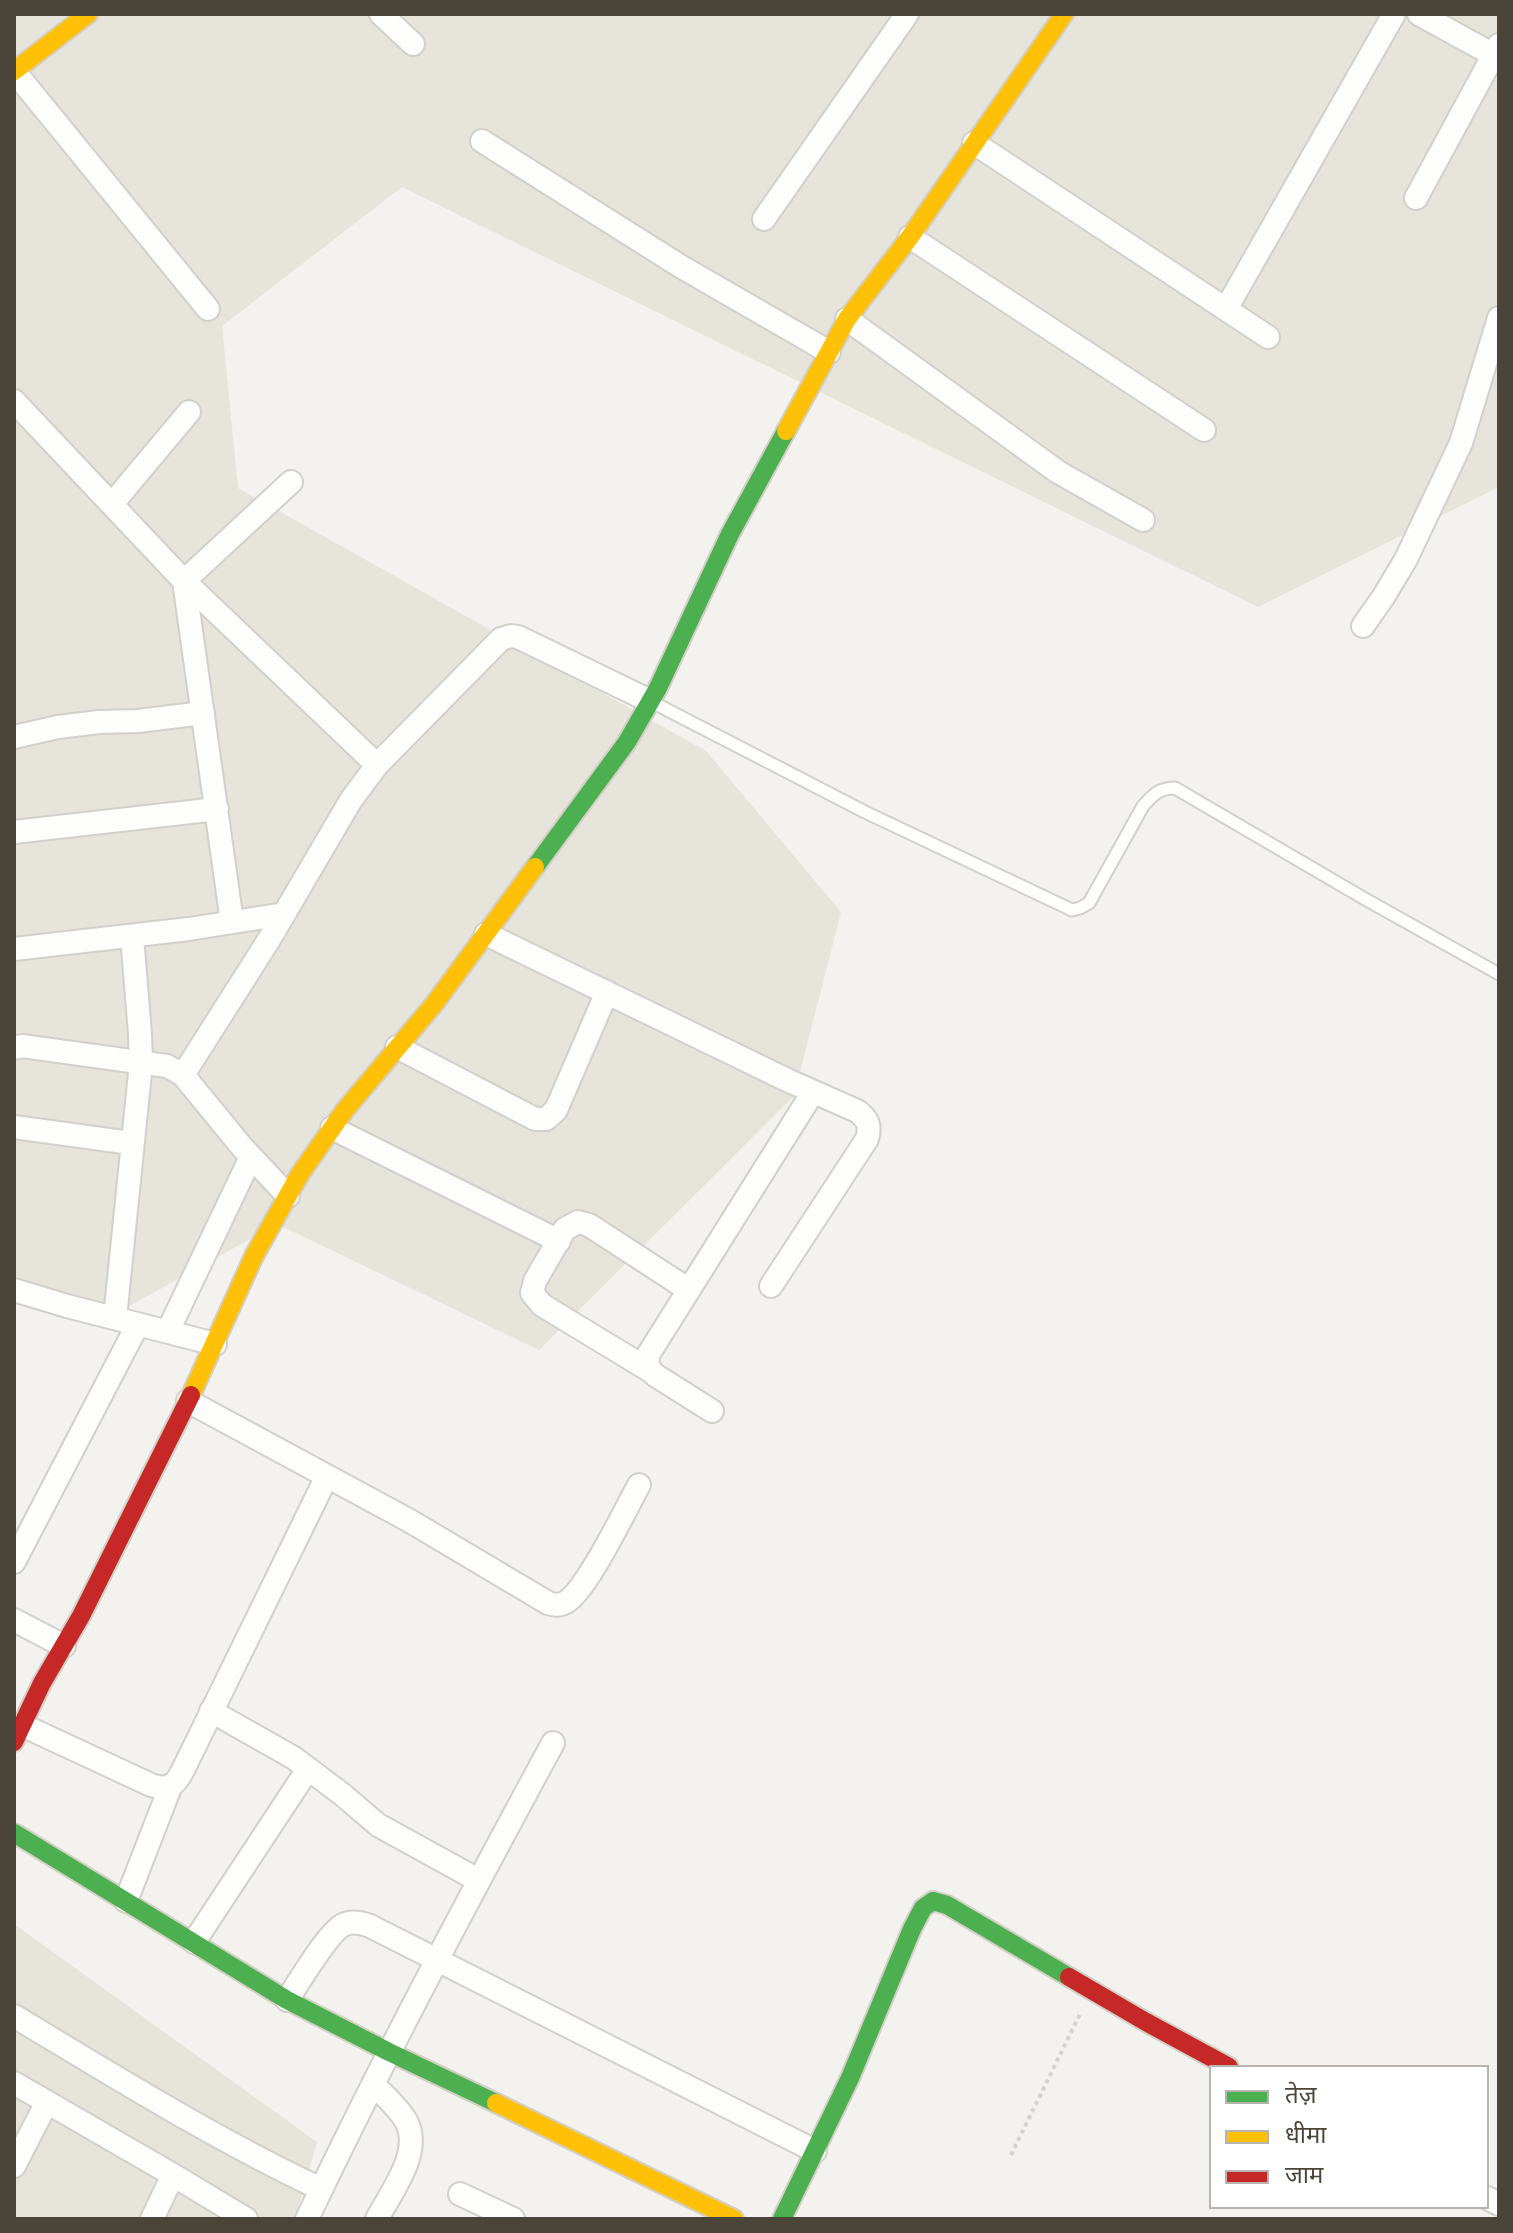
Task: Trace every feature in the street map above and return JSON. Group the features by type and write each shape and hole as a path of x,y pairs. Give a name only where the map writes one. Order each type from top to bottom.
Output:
{"street":[{"path":"88,14 14,71 208,309"},
{"path":"381,14 413,44"},
{"path":"764,219 907,14"},
{"path":"171,1785 162,1788 151,1785 18,1734 42,1683 81,1616 188,1401 254,1256 300,1174 332,1128 435,1003 627,742 650,701 730,534 847,319 910,237 1064,14"},
{"path":"1226,309 1394,14"},
{"path":"1416,198 1497,53 1419,14"},
{"path":"482,141 680,266 829,352"},
{"path":"974,143 1268,337"},
{"path":"910,237 1204,430"},
{"path":"1363,626 1400,569 1461,443 1499,318"},
{"path":"847,319 1058,472 1143,520"},
{"path":"14,401 184,581 377,765"},
{"path":"112,504 189,412"},
{"path":"184,581 291,482"},
{"path":"184,581 232,922"},
{"path":"183,1075 351,800 377,765 501,639 518,637 650,701"},
{"path":"14,737 58,727 203,713"},
{"path":"14,832 217,809"},
{"path":"14,949 284,914"},
{"path":"486,934 866,1118 867,1139 771,1286"},
{"path":"115,1318 141,1063 132,936"},
{"path":"397,1047 535,1119 546,1119 556,1110 607,992"},
{"path":"14,1048 22,1046 167,1066 183,1075 288,1196"},
{"path":"649,1370 648,1355 813,1092"},
{"path":"14,1127 131,1143"},
{"path":"332,1128 559,1241"},
{"path":"168,1331 251,1157"},
{"path":"689,1290 585,1222 571,1224 565,1229 532,1293 542,1305 712,1411"},
{"path":"14,1290 215,1344"},
{"path":"14,1562 138,1324"},
{"path":"188,1401 410,1521 548,1603 557,1605 582,1587 639,1485"},
{"path":"126,1901 171,1785 180,1776 327,1476"},
{"path":"14,1620 64,1646"},
{"path":"211,1711 294,1758 378,1825 478,1880"},
{"path":"307,2219 437,1959 553,1743"},
{"path":"194,1942 308,1769"},
{"path":"14,1833 287,2000 734,2219"},
{"path":"782,2219 850,2078 912,1929 927,1904 939,1901 947,1905 1225,2065"},
{"path":"287,2000 329,1938 347,1923 360,1923 815,2151"},
{"path":"14,2016 281,2170 321,2189"},
{"path":"14,2083 246,2219"},
{"path":"373,2084 402,2115 412,2136 407,2164 377,2219"},
{"path":"14,2166 47,2102"},
{"path":"152,2219 173,2175"},
{"path":"460,2194 513,2219"}],"lane":[{"path":"650,701 865,812 1072,910 1089,903 1143,806 1153,794 1164,788 1175,788 1499,974"}],"path":[{"path":"1011,2155 1092,1990"}],"shaded area":[{"path":"14,14 1499,14 1499,487 1258,607 402,187 222,326 238,488 706,751 841,912 794,1096 539,1350 277,1224 92,1327 14,1288"},
{"path":"14,1924 317,2142 295,2219 14,2219"}],"traffic: fast":[{"path":"535,867 627,742 658,688 730,534 786,431"},
{"path":"14,1833 287,2000 496,2103"},
{"path":"782,2219 850,2078 923,1908 933,1901 947,1905 1069,1977"}],"traffic: slow":[{"path":"14,71 88,14"},
{"path":"786,431 847,319 910,237 1064,14"},
{"path":"191,1395 254,1256 300,1174 345,1110 435,1003 535,867"},
{"path":"496,2103 734,2219"}],"traffic: jam":[{"path":"14,1742 42,1683 81,1616 191,1395"},
{"path":"1069,1977 1225,2065"}]}
